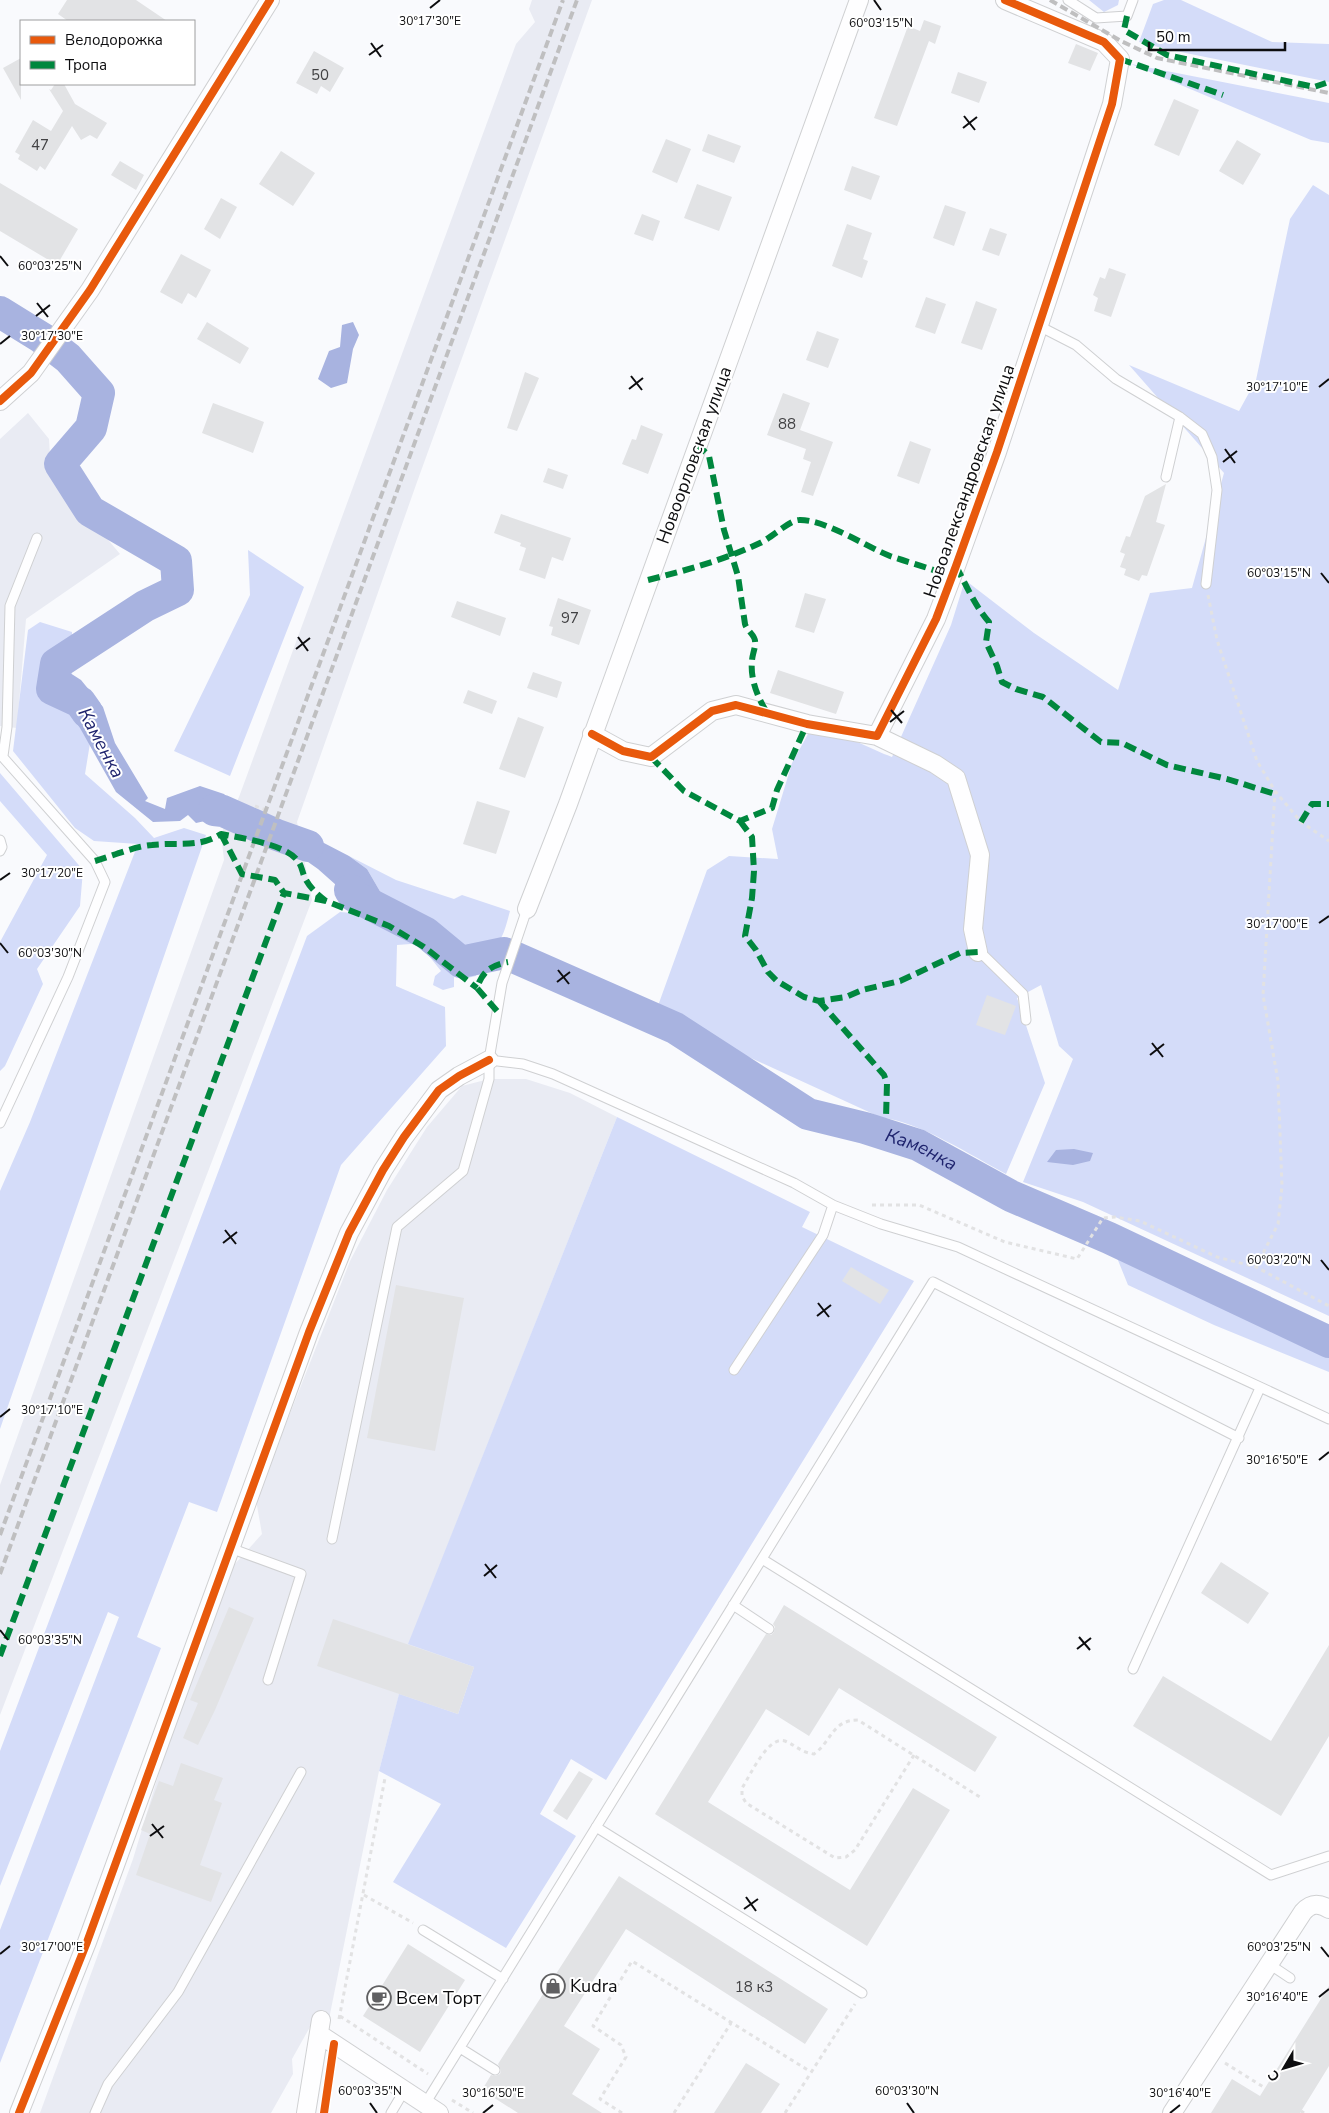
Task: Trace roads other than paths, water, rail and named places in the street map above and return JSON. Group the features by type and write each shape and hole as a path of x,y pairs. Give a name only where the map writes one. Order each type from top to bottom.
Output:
{"street":[{"path":"0,401 30,373 90,290 270,0"},
{"name":"Новоорловская улица","path":"527,909 568,804 859,0"},
{"name":"Новоалександровская улица","path":"877,736 936,618 997,452 1112,104 1120,59 1104,42 1005,0"},
{"path":"592,734 623,751 652,756 712,710 736,705 807,724 877,736"},
{"path":"956,778 980,855"},
{"path":"19,2113 90,1932 309,1332 349,1233 383,1170 439,1090 459,1076 489,1060"},
{"path":"1178,2111 1269,1964 1307,1907 1321,1904 1329,1909"},
{"path":"306,2113 320,2027 334,2044 432,2108"}],"lane":[{"path":"1068,0 1096,18 1127,16 1133,0"},
{"path":"1039,326 1076,345 1116,379 1180,417 1202,434 1212,457 1217,490 1206,584"},
{"path":"1166,477 1180,417"},
{"path":"0,1123 68,977 105,882 95,861 1,755 7,727 10,606 37,538"},
{"path":"877,736 936,764 956,778"},
{"path":"0,840 2,847 0,851"},
{"path":"980,855 973,929 978,952 1023,994 1026,1020"},
{"path":"332,1539 397,1227 463,1171 489,1079 489,1060 502,983 527,909"},
{"path":"489,1060 523,1064 553,1074 794,1183 833,1205 881,1224 958,1247 1329,1420"},
{"path":"734,1370 823,1235 833,1205"},
{"path":"432,2108 439,2082 933,1282 1239,1438"},
{"path":"1133,1669 1260,1388"},
{"path":"230,1548 300,1574 268,1680"},
{"path":"762,1559 1271,1874 1329,1856"},
{"path":"734,1605 769,1629"},
{"path":"95,2113 108,2084 178,1992 301,1772"},
{"path":"596,1827 862,1993"},
{"path":"423,1930 504,1979"},
{"path":"1269,1964 1290,1978"},
{"path":"460,2048 494,2070"},
{"path":"391,2113 404,2091"}],"water":[{"path":"353,322 359,335 353,349 347,383 331,388 318,379 329,351 340,347 342,325"},
{"path":"56,664 81,680 103,707 115,743 148,798 145,801 165,809 167,798 200,786 224,794 238,807 252,811 259,817 251,831 238,831 229,823 219,820 196,823 188,815 180,821 153,822 116,792 80,728 52,689"},
{"path":"267,826 287,833 297,829 349,856 367,869 392,912 372,914 354,901 318,869 291,850 265,836"},
{"path":"1074,1149 1093,1153 1090,1161 1073,1165 1047,1162 1056,1150"}],"waterway":[{"name":"Каменка","path":"0,312 42,338 68,358 99,393 91,428 60,464 90,511 176,561 178,590 145,606 56,664 52,689 80,702 87,712"},
{"name":"Каменка","path":"214,810 223,811 277,835 308,846"},
{"name":"Каменка","path":"350,890 354,896 426,933 461,962 504,953"},
{"name":"Каменка","path":"516,958 675,1028 808,1114 865,1128 918,1145 1011,1196 1109,1238 1329,1342"}],"railway":[{"path":"0,1535 563,0"},
{"path":"0,1574 577,0"},
{"path":"1050,0 1121,41 1157,58 1329,93"}],"place":[{"name":"Kudra","path":"553,1986"},
{"name":"Всем Торт","path":"379,1998"}]}
